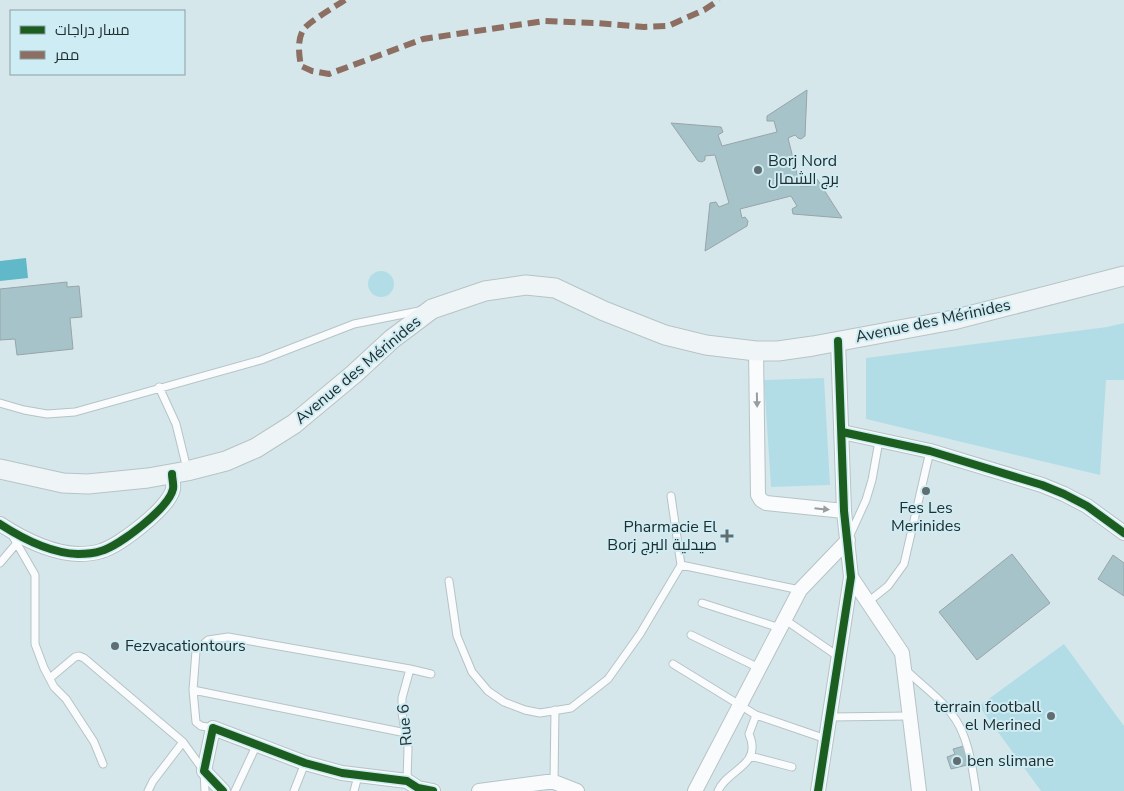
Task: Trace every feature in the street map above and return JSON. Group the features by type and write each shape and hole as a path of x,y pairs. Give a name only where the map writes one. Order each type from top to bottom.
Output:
{"main road":[{"name":"Avenue des Mérinides","path":"0,469 57,482 75,484 124,482 180,473 216,464 241,455 284,431 354,374 392,339 432,308 484,291 526,285 561,290 611,314 665,334 706,345 756,351 793,349 953,320 1124,276"}],"street":[{"path":"818,791 851,577 844,511 838,341"},
{"path":"756,351 758,495 766,503 844,511"},
{"path":"842,432 930,451 1042,485 1087,506 1124,533"},
{"path":"4,526 47,549 78,554 102,551 154,516 170,497 180,473"},
{"path":"695,791 800,590 848,540"},
{"path":"851,577 902,653 918,791"},
{"path":"223,791 204,771 213,728 305,763 342,773 433,791"},
{"path":"479,791 547,782 554,782 577,791"}],"lane":[{"path":"0,403 47,414 75,412 261,360 354,324 432,308"},
{"path":"159,387 176,424 180,473"},
{"path":"848,540 866,500 872,480 878,441"},
{"path":"868,602 888,586 904,564 930,451"},
{"path":"449,581 457,636 472,672 488,691 504,702 525,710 540,713 571,708 608,679 640,634 681,565 671,496"},
{"path":"4,526 17,543 36,576 35,644 54,687 66,699 94,742 103,764"},
{"path":"0,563 17,543"},
{"path":"681,565 800,590"},
{"path":"702,603 782,624 839,657"},
{"path":"691,635 759,668"},
{"path":"213,728 201,726 196,722 193,690 196,651 208,640 228,637 431,674"},
{"path":"50,678 75,657 84,658 183,742 204,771 205,791"},
{"path":"673,664 756,715 826,739"},
{"path":"904,668 951,712 959,725 968,752 976,791"},
{"name":"Rue 6","path":"410,669 402,698 402,713 414,787"},
{"path":"193,690 406,733"},
{"path":"554,782 555,710"},
{"path":"718,791 723,783 745,766 750,756 753,741 749,734 756,715"},
{"path":"830,717 909,716"},
{"path":"148,791 156,776 183,742"},
{"path":"235,791 257,744"},
{"path":"750,756 792,767"},
{"path":"294,791 305,763"},
{"path":"354,791 358,776"}],"shaded area":[{"path":"381,271 390,275 394,284 390,293 381,297 372,293 368,284 372,275"},
{"path":"1124,323 1124,380 1106,380 1100,475 866,419 866,358 1107,327"},
{"path":"824,378 830,485 771,487 764,380"},
{"name":"terrain football el Merined","path":"1064,644 1124,726 1124,791 1041,791 979,706"}],"water":[{"path":"26,258 28,278 0,281 0,261"}],"building":[{"name":"Borj Nord برج الشمال","path":"807,90 805,136 801,139 795,135 788,138 800,186 810,186 809,181 811,179 817,179 842,218 793,214 792,209 797,206 791,196 740,209 742,218 745,217 748,221 747,226 705,251 710,203 716,202 719,207 729,203 715,155 705,156 705,160 702,162 698,161 671,123 721,127 723,132 718,135 722,146 777,132 774,121 767,121 767,116"},
{"path":"67,282 67,287 79,286 82,317 70,318 73,349 17,355 15,339 0,340 0,289"},
{"path":"1012,554 1050,603 977,660 939,612"},
{"path":"1113,555 1124,563 1124,596 1098,579"},
{"name":"ben slimane","path":"964,746 967,765 951,769 947,757 955,754 953,749"}],"marked path":[{"path":"345,0 303,30 299,43 301,66 312,71 329,74 423,39 544,21 644,27 668,26 704,10 719,0"}],"cycle path":[{"path":"818,791 851,577 844,511 838,341"},
{"path":"842,432 930,451 1042,485 1087,506 1124,533"},
{"path":"0,524 27,540 57,551 78,554 101,551 131,534 163,506 173,489 172,474"},
{"path":"223,791 204,771 213,728 305,763 342,773 407,781 418,788 433,791"}],"place":[{"name":"Borj Nord برج الشمال","path":"758,170"},
{"name":"Fes Les Merinides","path":"926,491"},
{"name":"Pharmacie El Borj صيدلية البرج","path":"727,536"},
{"name":"Fezvacationtours","path":"115,646"},
{"name":"terrain football el Merined","path":"1051,716"},
{"name":"ben slimane","path":"957,761"}]}
